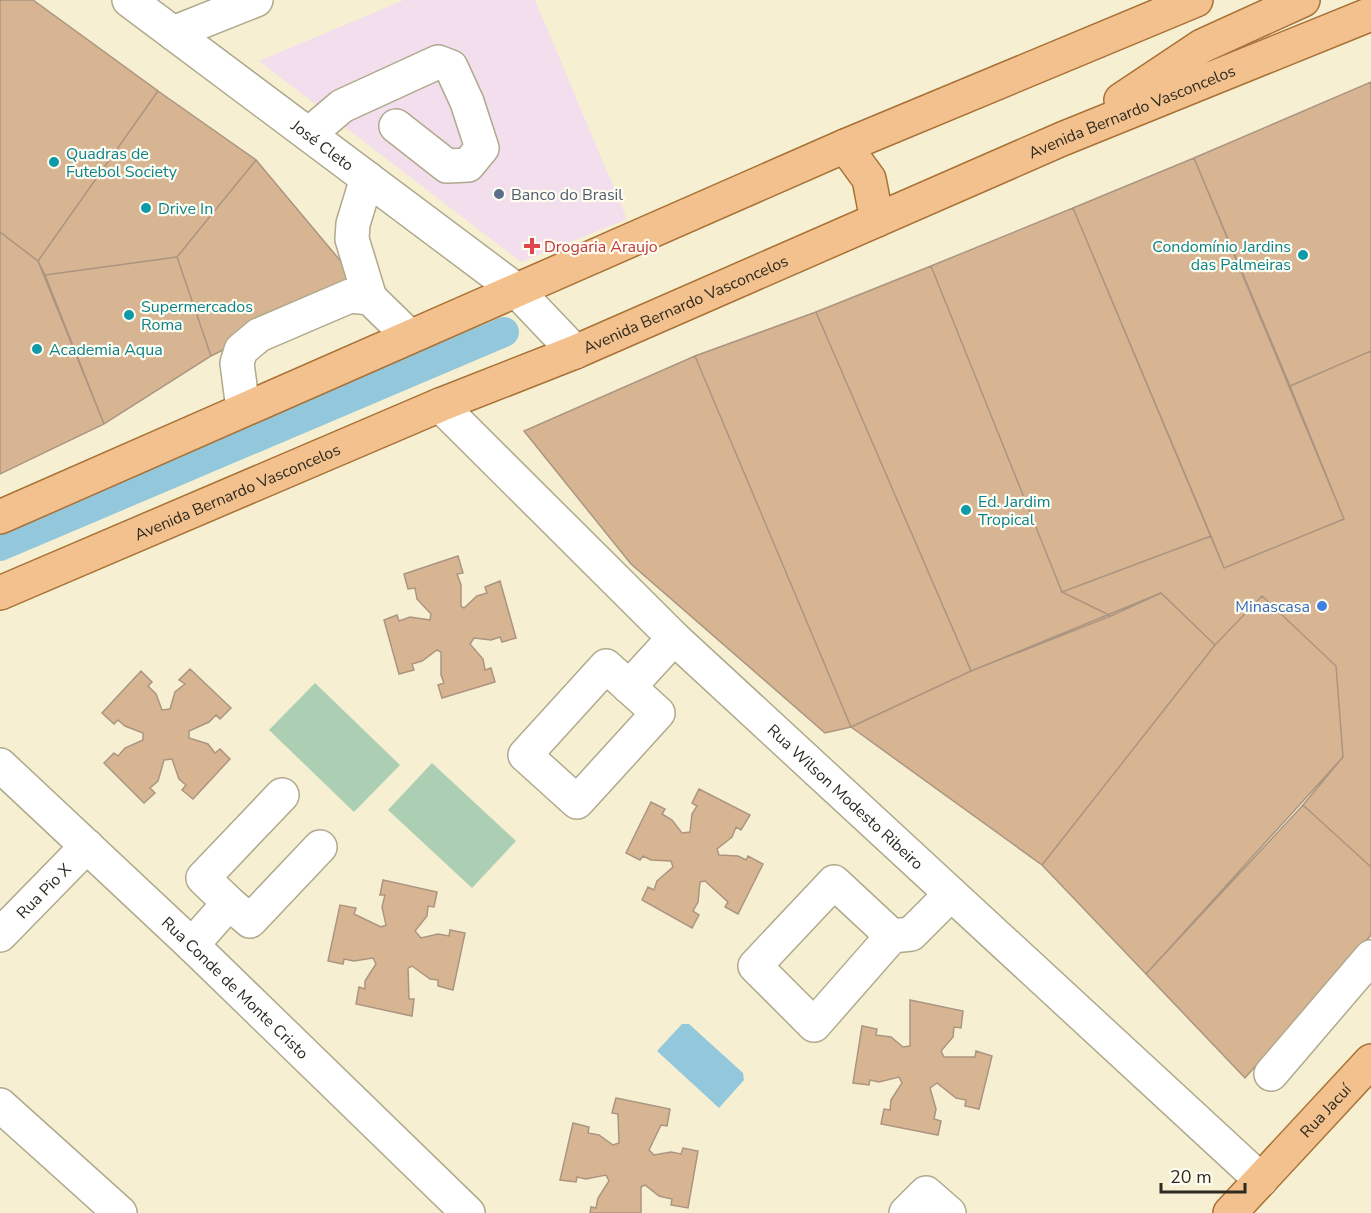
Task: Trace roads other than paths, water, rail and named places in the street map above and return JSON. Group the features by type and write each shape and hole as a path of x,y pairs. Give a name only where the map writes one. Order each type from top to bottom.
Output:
{"main road":[{"path":"0,517 845,146 1196,0"},
{"path":"1062,139 1202,46 1303,0"},
{"name":"Avenida Bernardo Vasconcelos","path":"0,593 440,405 575,352 1062,139 1371,14"},
{"path":"845,146 869,179 877,220"},
{"name":"Rua Jacuí","path":"1230,1213 1371,1061"}],"street":[{"name":"José Cleto","path":"129,0 516,289 575,352"},
{"path":"173,33 256,0"},
{"path":"309,134 342,106 438,62 451,67 467,102 482,148 468,165 447,166 396,126"},
{"path":"367,178 353,224 352,239 370,298 409,336"},
{"path":"243,409 237,363 241,350 259,336 350,296 370,298"},
{"name":"Rua Wilson Modesto Ribeiro","path":"440,405 674,638 1261,1180"},
{"path":"629,687 674,638"},
{"name":"Rua Conde de Monte Cristo","path":"0,765 192,945 468,1213"},
{"path":"282,795 203,878 250,921 320,847"},
{"name":"Rua Pio X","path":"0,935 87,846"},
{"path":"892,936 911,934 951,894"},
{"path":"192,945 229,903"},
{"path":"1271,1074 1371,957"},
{"path":"0,1105 120,1213"},
{"path":"906,1213 926,1193 949,1213"}],"water":[{"path":"682,1024 689,1024 743,1073 744,1080 719,1108 657,1051"}],"waterway":[{"path":"0,546 504,332"}],"place":[{"name":"Quadras de Futebol Society","path":"54,162"},
{"name":"Banco do Brasil","path":"499,194"},
{"name":"Drive In","path":"146,208"},
{"name":"Drogaria Araujo","path":"532,246"},
{"name":"Condomínio Jardins das Palmeiras","path":"1303,255"},
{"name":"Supermercados Roma","path":"129,315"},
{"name":"Academia Aqua","path":"37,349"},
{"name":"Ed. Jardim Tropical","path":"966,510"},
{"name":"Minascasa","path":"1322,606"}]}
